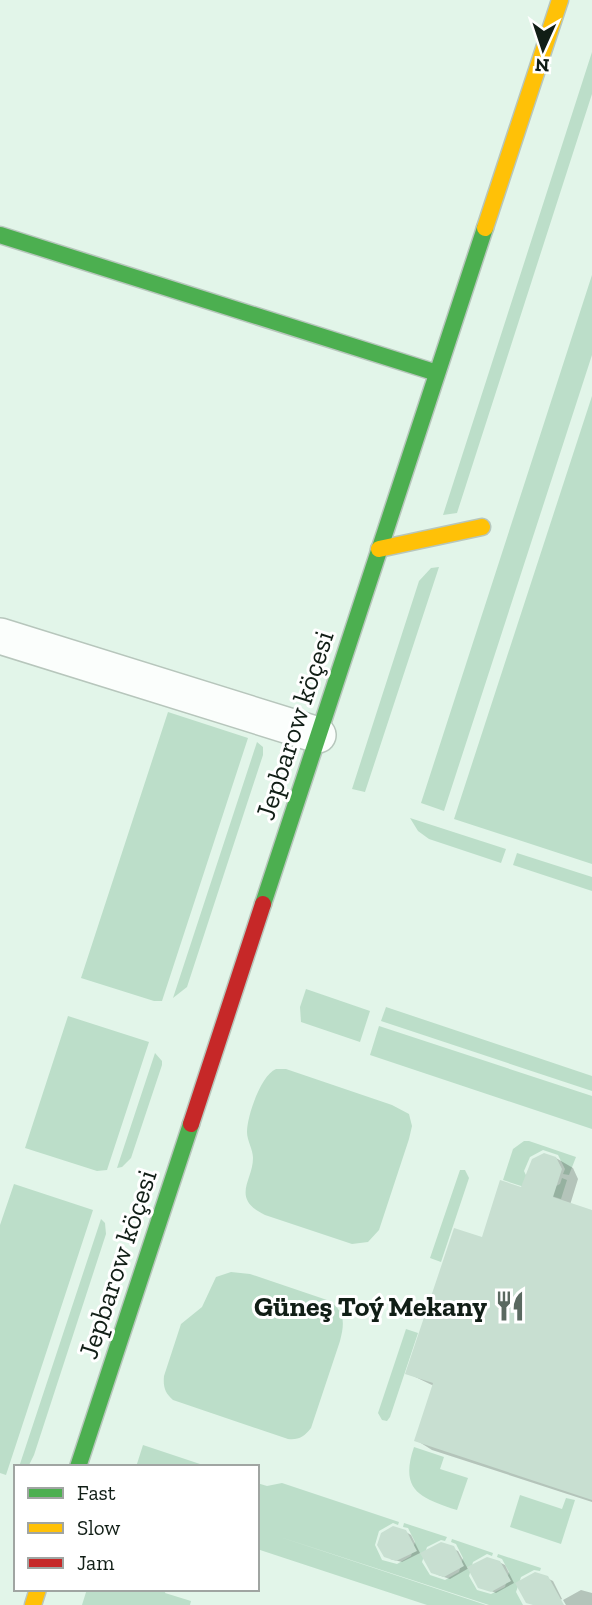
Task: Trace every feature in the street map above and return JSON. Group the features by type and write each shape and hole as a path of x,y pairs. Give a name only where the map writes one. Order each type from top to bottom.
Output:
{"street":[{"name":"Jepbarow köçesi","path":"79,1465 560,0"},
{"path":"0,235 436,373"},
{"path":"379,549 482,527"},
{"path":"0,636 318,735"}],"green space":[{"path":"592,52 592,94 457,513 443,515"},
{"path":"592,275 592,355 444,811 421,803"},
{"path":"592,396 592,864 454,819"},
{"path":"439,567 365,792 352,789 419,581 431,568"},
{"path":"168,712 248,738 162,1001 154,1001 81,978"},
{"path":"257,742 263,747 263,755 187,987 173,998"},
{"path":"410,818 506,849 501,863 429,839 418,831"},
{"path":"517,853 592,877 592,891 513,865"},
{"path":"306,989 370,1011 360,1042 301,1022 300,1007"},
{"path":"386,1007 592,1076 592,1091 381,1021"},
{"path":"68,1016 149,1042 107,1170 97,1171 25,1148"},
{"path":"379,1026 592,1096 592,1129 370,1055"},
{"path":"155,1053 162,1065 131,1158 117,1168"},
{"path":"276,1069 286,1069 392,1105 409,1114 412,1126 409,1139 379,1230 368,1242 352,1244 265,1215 248,1202 246,1189 253,1158 247,1135 249,1116 260,1087"},
{"path":"524,1141 576,1157 569,1175 563,1174 565,1169 558,1155 543,1150 530,1157 524,1171 531,1186 546,1191 560,1184 562,1178 567,1180 561,1199 503,1180 513,1149"},
{"path":"460,1170 465,1170 469,1178 441,1262 430,1258"},
{"path":"14,1184 93,1210 6,1475 0,1473 0,1225"},
{"path":"101,1219 105,1223 106,1234 34,1455 29,1465 20,1465"},
{"path":"231,1272 250,1274 327,1300 340,1312 343,1328 340,1341 311,1428 301,1437 288,1439 173,1400 165,1390 164,1376 181,1324 202,1307 216,1277"},
{"path":"406,1329 418,1333 390,1417 387,1421 382,1420 378,1413"},
{"path":"143,1445 203,1465 137,1465"},
{"path":"414,1447 444,1457 440,1469 468,1478 457,1510 433,1501 416,1490 409,1474"},
{"path":"282,1483 399,1522 398,1525 393,1523 379,1531 375,1545 382,1560 397,1564 411,1556 415,1542 408,1528 403,1527 404,1523 447,1537 445,1541 441,1540 427,1547 422,1562 430,1575 445,1580 459,1572 463,1558 456,1544 451,1542 452,1539 493,1553 492,1556 487,1554 473,1562 469,1576 477,1590 491,1594 505,1587 509,1572 502,1559 497,1557 498,1554 541,1568 540,1571 534,1570 521,1577 516,1592 523,1605 489,1605 277,1536 486,1605 427,1605 259,1550 259,1484 267,1486"},
{"path":"520,1495 562,1509 566,1498 575,1500 561,1544 510,1527"},
{"path":"86,1591 166,1591 191,1601 190,1605 82,1605"}],"building":[{"name":"Güneş Toý Mekany","path":"544,1153 556,1157 562,1169 553,1197 592,1210 592,1500 414,1441 433,1383 405,1374 454,1228 482,1237 500,1180 521,1187 532,1159"},
{"path":"393,1526 406,1530 417,1551 396,1561 384,1557 377,1545 381,1533"},
{"path":"441,1542 454,1546 464,1566 444,1577 431,1573 420,1553"},
{"path":"487,1557 500,1561 511,1581 491,1592 478,1588 467,1567"},
{"path":"535,1572 548,1576 564,1605 526,1603 515,1583"}],"traffic: fast":[{"path":"263,904 485,228"},
{"path":"0,235 437,373"},
{"path":"79,1465 191,1124"}],"traffic: slow":[{"path":"485,228 560,0"},
{"path":"379,549 482,527"},
{"path":"33,1605 37,1591"}],"traffic: jam":[{"path":"191,1124 263,904"}],"place":[{"name":"Güneş Toý Mekany","path":"510,1306"}]}
